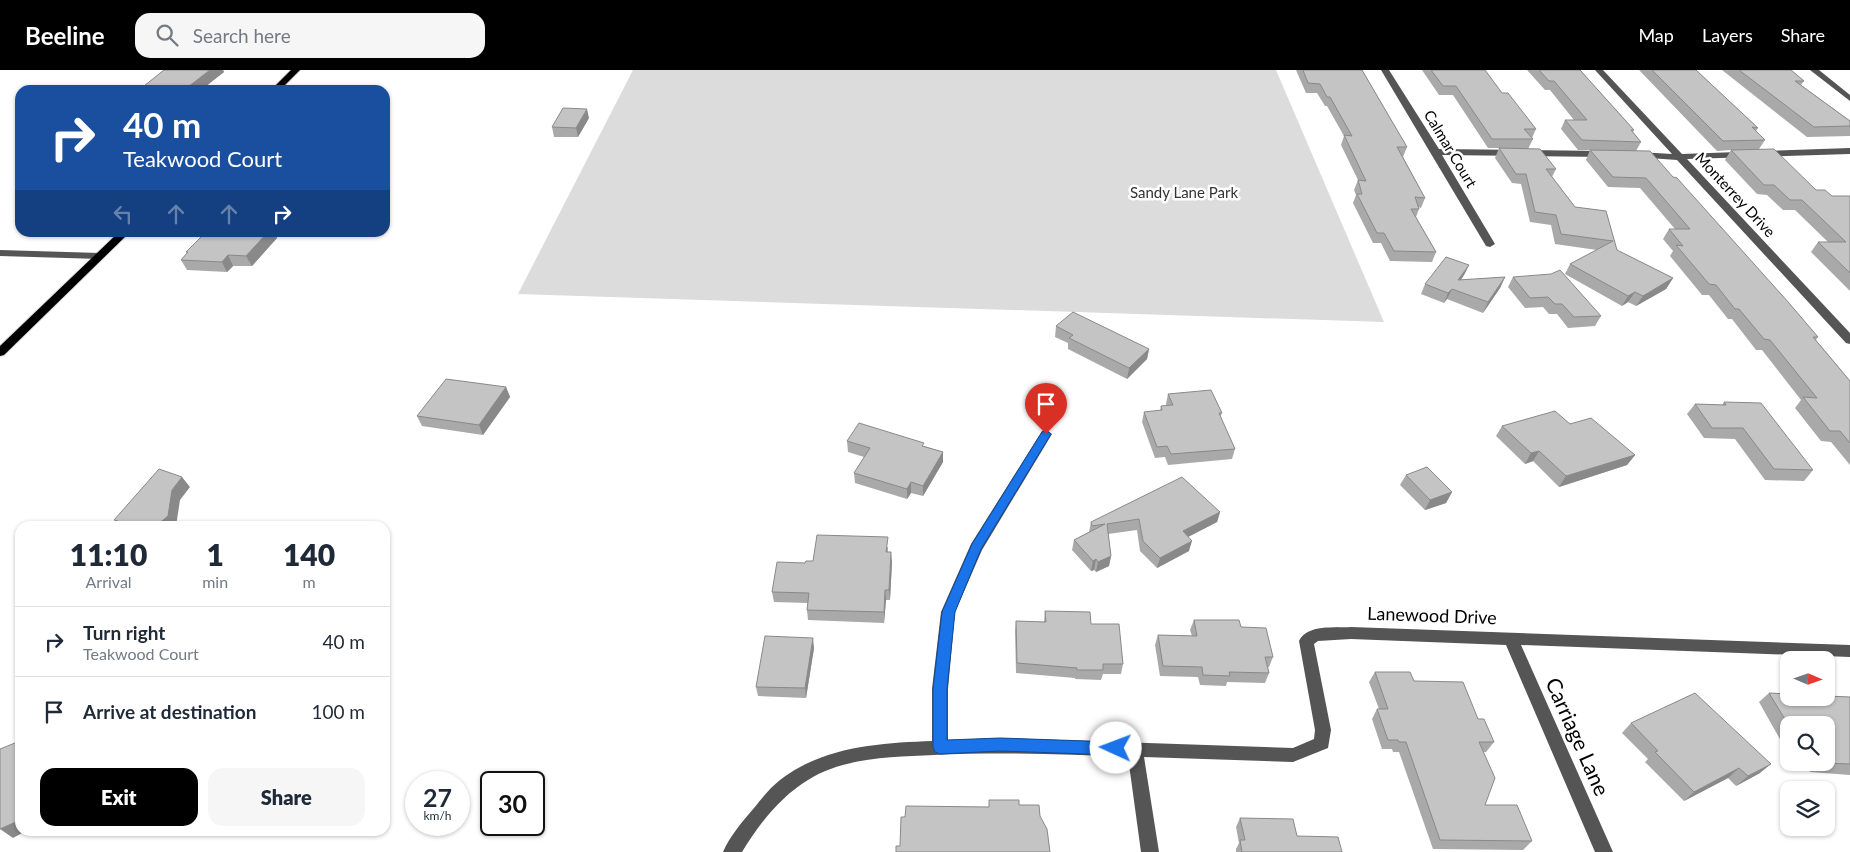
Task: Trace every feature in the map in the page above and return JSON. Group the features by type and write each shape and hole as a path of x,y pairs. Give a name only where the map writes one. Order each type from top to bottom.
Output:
{"main road":[{"path":"280,85 296,70"},
{"path":"0,352 120,237"}],"street":[{"name":"Calmar Court","path":"1385,70 1490,244"},
{"name":"Monterrey Drive","path":"1599,70 1850,340"},
{"path":"1814,70 1850,99"},
{"path":"1632,155 1680,156 1850,151"},
{"path":"1436,152 1612,155"},
{"path":"0,253 100,256"},
{"path":"940,747 940,689 948,612 976,548 1046,434"},
{"name":"Lanewood Drive","path":"1135,749 1294,755 1322,743 1323,730 1306,641 1316,635 1351,633 1850,651"},
{"name":"Carriage Lane","path":"1511,639 1604,852"},
{"path":"732,852 746,830 777,792 802,774 831,761 884,750 1000,745 1135,749 1150,852"}],"green space":[{"name":"Sandy Lane Park","path":"633,70 1276,70 1384,322 518,294"}],"building":[{"path":"164,70 210,70 191,85 145,85"},
{"path":"1303,70 1362,70 1407,147 1397,147 1425,198 1415,197 1419,209 1411,209 1436,252 1394,251 1384,233 1377,233 1357,194 1362,194 1358,180 1366,181 1344,135 1352,136 1330,97 1327,97 1320,84 1308,83"},
{"path":"1431,70 1485,70 1502,93 1508,93 1536,129 1524,129 1533,139 1492,139 1456,86 1443,86"},
{"path":"1539,70 1580,70 1634,130 1631,130 1641,142 1582,140 1565,120 1587,120 1554,81 1549,81"},
{"path":"1652,70 1696,70 1758,128 1752,127 1765,140 1723,141"},
{"path":"1739,70 1791,70 1804,81 1795,81 1850,121 1850,126 1814,127"},
{"path":"563,108 587,109 576,128 552,127"},
{"path":"1499,148 1540,149 1556,169 1546,169 1575,207 1606,211 1617,250 1673,278 1643,296 1635,292 1628,296 1570,264 1613,241 1561,234 1556,215 1535,212 1526,174 1516,174"},
{"path":"1774,149 1816,190 1825,190 1832,196 1850,196 1850,273 1818,242 1846,242 1802,200 1790,200 1774,185 1764,185 1731,150"},
{"path":"1590,150 1650,151 1673,177 1677,178 1789,303 1818,337 1813,337 1850,381 1850,443 1840,431 1830,431 1803,397 1817,398 1770,340 1764,339 1739,309 1735,309 1716,285 1709,284 1676,245 1683,246 1669,229 1690,229 1646,178 1613,177"},
{"path":"201,237 263,237 246,256 228,255 222,262 181,260 188,252 186,252"},
{"path":"1446,257 1469,265 1458,280 1505,277 1488,302 1452,289 1448,293 1425,284"},
{"path":"1560,270 1601,316 1574,317 1562,304 1555,304 1548,297 1530,298 1513,277 1551,274"},
{"path":"1073,312 1149,349 1129,368 1069,338 1073,335 1056,326"},
{"path":"446,379 506,387 479,425 417,416"},
{"path":"1211,390 1222,413 1219,413 1235,449 1171,454 1167,446 1157,447 1144,412 1162,410 1161,406 1173,405 1168,394"},
{"path":"1724,402 1761,403 1813,470 1774,469 1743,428 1712,428 1695,404 1726,405"},
{"path":"1555,411 1570,424 1591,418 1635,455 1566,476 1539,451 1531,453 1502,426"},
{"path":"859,423 924,443 922,446 943,452 923,486 911,482 907,489 854,473 870,448 847,441"},
{"path":"1427,467 1452,492 1430,500 1406,475"},
{"path":"159,469 182,477 172,490 168,516 162,521 114,520"},
{"path":"1182,477 1220,512 1183,531 1192,541 1160,558 1143,541 1139,519 1107,524 1111,556 1098,562 1096,559 1093,561 1074,540 1105,524 1092,526 1091,522"},
{"path":"817,535 888,537 886,552 891,552 889,590 885,590 884,612 807,610 809,593 772,592 777,562 805,563 806,561 813,561"},
{"path":"1045,611 1090,612 1091,624 1119,624 1123,664 1103,664 1103,670 1077,670 1077,668 1017,663 1016,621 1046,622"},
{"path":"1194,620 1239,620 1241,627 1266,628 1273,657 1265,657 1269,673 1229,672 1230,676 1203,675 1202,667 1163,666 1158,635 1197,636"},
{"path":"765,636 813,638 805,688 756,687"},
{"path":"1375,672 1410,672 1414,681 1463,682 1478,719 1484,719 1494,742 1479,742 1495,778 1485,805 1517,805 1532,841 1440,840 1406,742 1388,740 1377,709 1388,709"},
{"path":"1695,693 1771,764 1748,776 1739,768 1694,792 1655,752 1658,751 1631,723"},
{"path":"1769,693 1780,694 1780,706 1835,706 1835,696 1850,697 1850,764 1835,763 1835,716 1783,716"},
{"path":"15,743 15,822 0,829 0,749"},
{"path":"989,800 1019,800 1019,805 1039,805 1040,816 1047,829 1050,852 896,852 896,846 900,846 901,817 905,817 906,806 989,807"},
{"path":"1240,818 1293,819 1297,836 1338,837 1342,852 1242,852 1240,840 1245,840"}],"route":[{"path":"1046,434 976,548 948,612 940,689 940,747 1000,745 1116,748"}]}
